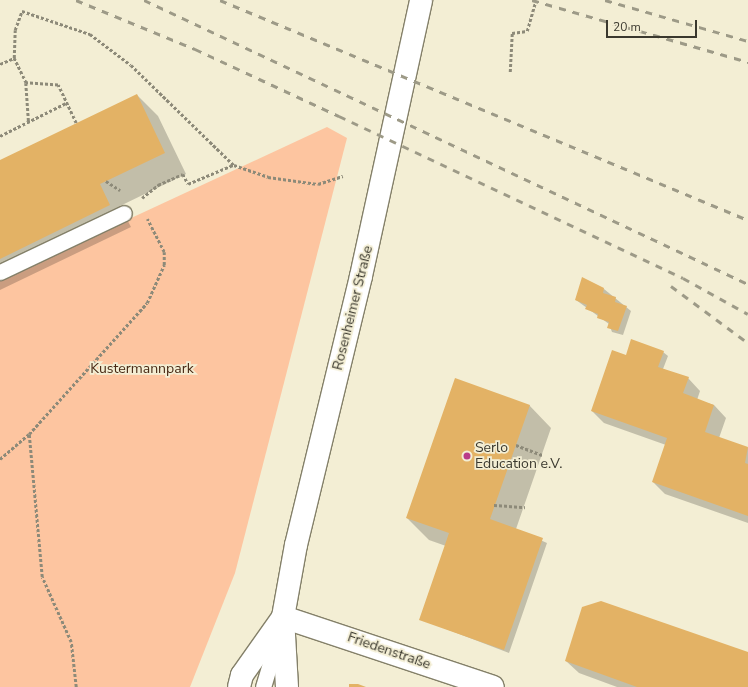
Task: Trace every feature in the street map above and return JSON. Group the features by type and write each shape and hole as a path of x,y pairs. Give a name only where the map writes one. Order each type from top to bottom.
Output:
{"main road":[{"name":"Rosenheimer Straße","path":"287,687 283,617 296,545 365,261 421,0"},
{"name":"Rosenheimer Straße","path":"239,687 242,675 283,617"},
{"name":"Friedenstraße","path":"283,617 493,687"}],"lane":[{"path":"0,272 124,213"},
{"name":"Rosenheimer Straße","path":"263,687 283,617"}],"path":[{"path":"510,72 512,33 527,31 536,0"},
{"path":"29,122 26,83 14,58 15,30 22,11 90,34 131,65 234,165 268,177 318,184 343,176"},
{"path":"0,64 14,58"},
{"path":"26,83 58,85 76,123"},
{"path":"0,136 66,103"},
{"path":"138,201 158,185 183,174 188,184 234,165"},
{"path":"0,459 29,434 147,303 164,265 164,252 144,214"},
{"path":"29,434 42,577 71,642 76,687"},
{"path":"516,445 542,455"},
{"path":"494,505 525,507"}],"green space":[{"name":"Kustermannpark","path":"327,127 347,138 235,573 190,687 0,687 0,279"}],"building":[{"path":"137,94 165,153 100,184 110,205 0,259 0,160"},
{"path":"582,277 604,288 603,293 616,297 615,302 627,306 618,331 607,328 609,322 597,318 598,314 585,309 587,305 575,300"},
{"path":"631,339 664,351 658,367 689,377 683,393 714,405 705,432 748,447 745,463 748,464 748,516 652,482 667,438 591,411 612,350 626,355"},
{"path":"455,378 530,405 490,519 543,538 504,650 419,620 449,533 406,518"},
{"path":"601,601 748,652 748,687 637,687 565,661 582,607"},
{"path":"349,684 358,684 366,687 349,687"}],"railway":[{"path":"76,0 195,49 339,116 683,278 748,314"},
{"path":"144,0 748,284"},
{"path":"220,0 748,220"},
{"path":"532,0 748,62"},
{"path":"605,0 748,41"},
{"path":"671,286 748,343"}],"place":[{"name":"Serlo Education e.V.","path":"467,456"}]}
